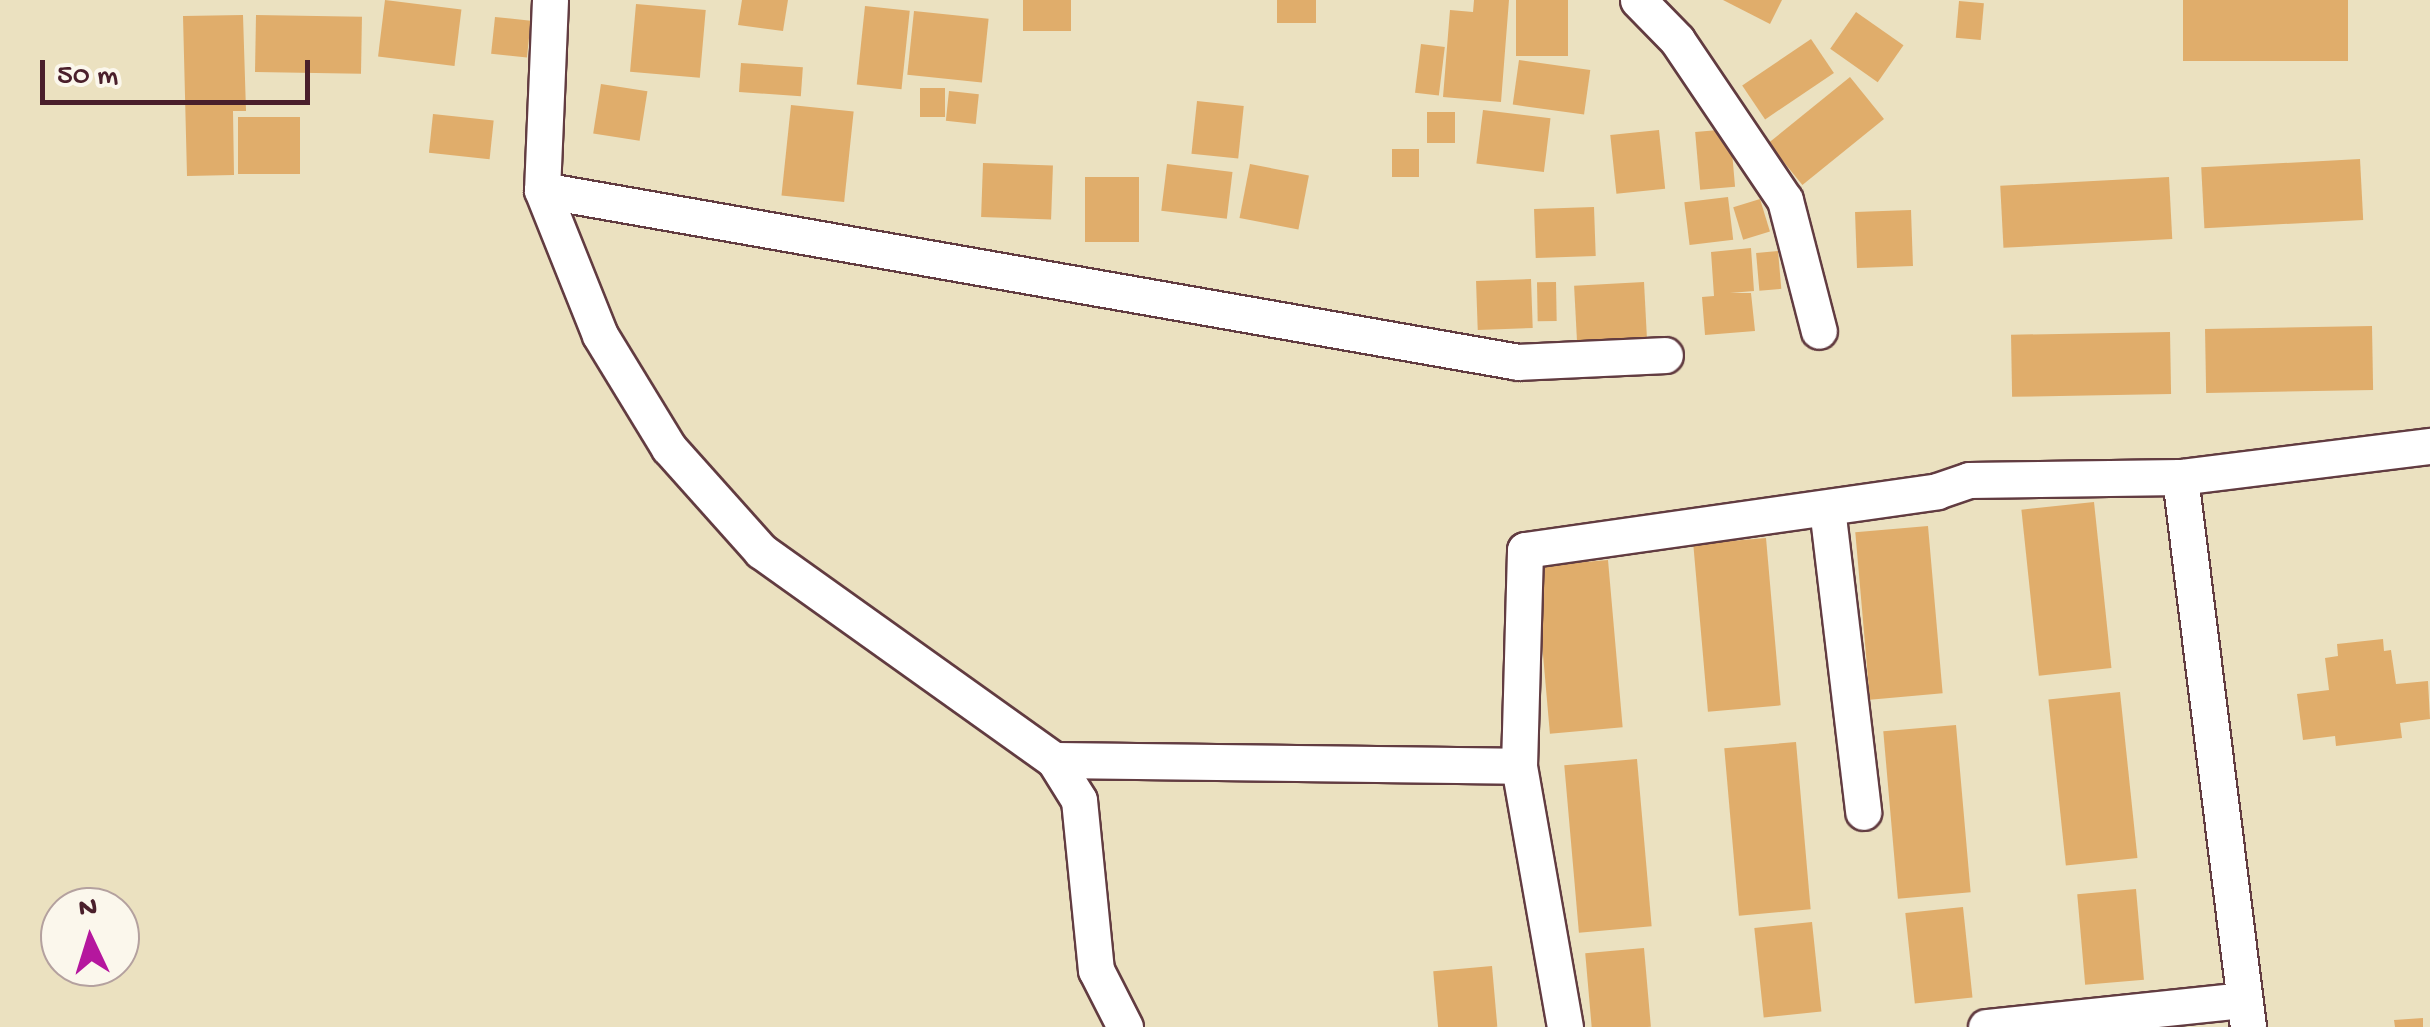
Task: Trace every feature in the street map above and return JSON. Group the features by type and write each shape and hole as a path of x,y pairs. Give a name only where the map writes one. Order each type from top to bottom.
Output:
{"street":[{"path":"550,0 542,190 600,335 659,432 761,551 1054,760 1079,800 1096,970 1125,1027"},
{"path":"1638,0 1677,40 1785,200 1819,331"},
{"path":"542,190 1518,362 1665,355"},
{"path":"1565,1027 1519,766 1526,550 1827,508 1970,480 2180,477 2430,446"},
{"path":"1986,1027 2246,1013 2180,477"},
{"path":"1827,508 1864,812"},
{"path":"1054,760 1519,766"}],"building":[{"path":"385,0 461,9 454,66 378,57"},
{"path":"742,0 788,0 783,31 738,25"},
{"path":"1023,0 1071,0 1071,31 1023,31"},
{"path":"1277,0 1316,0 1316,23 1277,23"},
{"path":"1474,0 1509,0 1501,102 1443,97 1450,10 1473,12"},
{"path":"1516,0 1568,0 1568,56 1516,56"},
{"path":"1723,0 1782,0 1770,24"},
{"path":"2183,0 2348,0 2348,61 2183,61"},
{"path":"1959,1 1984,3 1981,40 1956,38"},
{"path":"636,4 706,10 700,78 630,72"},
{"path":"865,6 910,11 901,89 857,85"},
{"path":"914,11 989,19 982,82 907,75"},
{"path":"1856,12 1904,45 1878,82 1830,49"},
{"path":"243,15 246,111 233,111 234,175 187,176 183,16"},
{"path":"256,15 362,17 361,74 255,72"},
{"path":"495,17 531,21 527,58 491,54"},
{"path":"1811,39 1834,73 1765,119 1742,85"},
{"path":"1421,44 1445,47 1439,96 1415,93"},
{"path":"1519,60 1590,70 1584,115 1513,105"},
{"path":"741,63 803,67 801,96 739,92"},
{"path":"1850,77 1884,119 1802,185 1768,143"},
{"path":"601,84 647,91 640,141 593,133"},
{"path":"920,88 945,88 945,117 920,117"},
{"path":"949,91 979,94 976,124 946,121"},
{"path":"1197,101 1244,106 1238,159 1191,154"},
{"path":"791,105 854,112 844,202 781,196"},
{"path":"1483,110 1550,118 1544,172 1476,164"},
{"path":"1427,112 1455,112 1455,143 1427,143"},
{"path":"433,114 494,120 490,159 429,153"},
{"path":"238,117 300,117 300,174 238,174"},
{"path":"1730,129 1735,187 1700,190 1695,132"},
{"path":"1659,130 1665,189 1616,194 1610,135"},
{"path":"1392,149 1419,149 1419,177 1392,177"},
{"path":"2360,159 2363,220 2204,228 2201,167"},
{"path":"983,163 1053,165 1051,219 981,217"},
{"path":"1167,164 1233,172 1227,219 1161,211"},
{"path":"1250,164 1309,175 1298,229 1240,218"},
{"path":"1085,177 1139,177 1139,242 1085,242"},
{"path":"2169,177 2172,239 2003,248 2000,186"},
{"path":"1728,197 1733,240 1690,245 1684,202"},
{"path":"1760,199 1770,232 1743,240 1733,207"},
{"path":"1594,207 1596,256 1536,258 1534,209"},
{"path":"1911,210 1913,266 1857,268 1855,212"},
{"path":"1751,248 1754,291 1730,293 1751,293 1755,331 1705,335 1702,297 1714,296 1711,252"},
{"path":"1778,251 1781,289 1759,291 1756,253"},
{"path":"1531,279 1533,328 1478,330 1476,281"},
{"path":"1537,282 1556,282 1557,321 1538,321"},
{"path":"1644,282 1648,349 1578,353 1574,286"},
{"path":"2372,326 2373,390 2206,393 2205,329"},
{"path":"2170,332 2171,394 2012,397 2011,335"},
{"path":"2094,502 2111,668 2039,676 2021,510"},
{"path":"1928,526 1943,693 1870,700 1855,532"},
{"path":"1766,538 1781,705 1708,712 1693,544"},
{"path":"1608,560 1623,727 1550,734 1535,566"},
{"path":"2383,639 2384,651 2391,650 2396,684 2428,681 2430,719 2400,723 2402,738 2336,746 2335,736 2303,740 2297,694 2329,690 2325,658 2338,656 2337,644"},
{"path":"2120,692 2137,858 2066,866 2048,700"},
{"path":"1956,725 1971,892 1898,899 1883,731"},
{"path":"1796,742 1811,909 1739,916 1724,748"},
{"path":"1637,759 1652,926 1579,933 1564,765"},
{"path":"2136,889 2144,980 2085,985 2077,894"},
{"path":"1963,907 1973,998 1915,1004 1905,913"},
{"path":"1812,922 1821,1012 1764,1018 1754,928"},
{"path":"1644,948 1651,1027 1592,1027 1585,953"},
{"path":"1492,966 1497,1027 1438,1027 1433,971"},
{"path":"2423,1018 2423,1027 2395,1027 2394,1020"}]}
